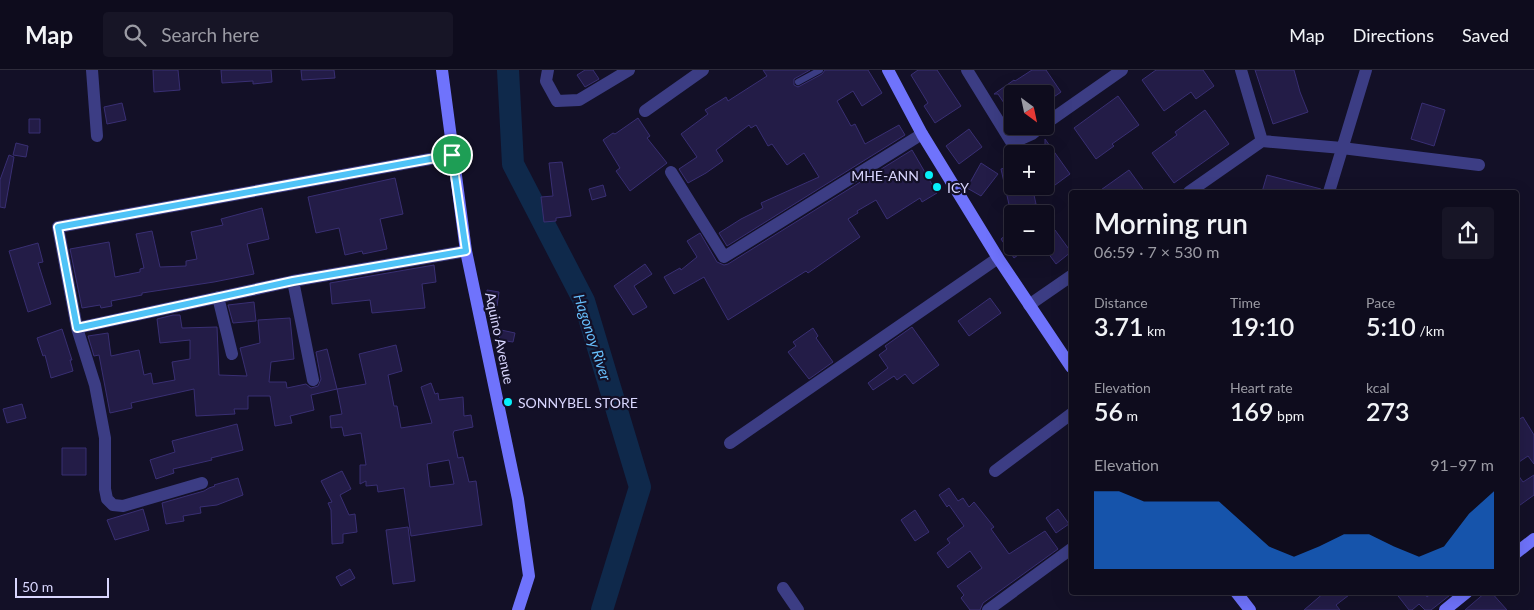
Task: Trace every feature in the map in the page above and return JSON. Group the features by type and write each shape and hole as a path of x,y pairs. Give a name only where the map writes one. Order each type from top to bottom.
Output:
{"main road":[{"name":"Aquino Avenue","path":"442,70 466,251 518,499 529,576 518,610"},
{"path":"888,70 922,134 998,258 1069,364"},
{"path":"1519,551 1534,539"},
{"path":"1238,595 1250,610"},
{"path":"1445,610 1463,595"}],"street":[{"path":"92,70 97,136"},
{"path":"548,70 546,81 557,101 579,100 629,70"},
{"path":"645,111 703,70"},
{"path":"967,70 1004,130"},
{"path":"1054,118 1122,70"},
{"path":"1241,70 1262,141"},
{"path":"1330,190 1366,70"},
{"path":"671,172 724,257 922,134"},
{"path":"1007,135 1012,143 1030,135"},
{"path":"1192,190 1262,141 1342,148 1479,166"},
{"path":"202,484 124,506 113,505 107,499 105,489 105,438 95,385 77,328 58,227 452,155"},
{"path":"77,328 293,281 466,251"},
{"path":"730,443 998,258"},
{"path":"1029,305 1069,277"},
{"path":"293,281 313,380"},
{"path":"218,297 232,354"},
{"path":"995,471 1069,416"},
{"path":"988,610 1069,550"},
{"path":"783,588 798,610"}],"lane":[{"path":"798,82 820,70"}],"building":[{"path":"153,70 178,70 180,90 154,92"},
{"path":"221,70 271,70 272,82 253,84 253,81 222,83"},
{"path":"301,70 334,70 335,78 302,80"},
{"path":"585,70 593,70 599,79 585,87 577,75"},
{"path":"763,70 810,70 794,79 794,85 798,87 822,74 825,70 868,70 882,93 862,106 853,91 837,101 851,126 855,124 865,144 899,125 905,135 727,246 719,233 763,208 761,203 819,177 804,153 787,165 772,144 768,146 756,125 751,128 749,125 716,150 723,161 706,173 688,183 679,169 697,157 681,134 708,114 705,110 726,97 728,101 767,76"},
{"path":"918,70 937,70 961,106 935,123 924,106 928,103 911,75"},
{"path":"1032,70 1046,70 1061,92 1054,97 1054,85 1007,85"},
{"path":"1156,70 1203,70 1214,86 1196,99 1191,92 1164,111 1142,80"},
{"path":"1255,70 1294,70 1308,112 1273,124"},
{"path":"1004,87 1004,103 998,94 994,94"},
{"path":"1118,96 1139,125 1112,144 1114,146 1096,159 1074,128"},
{"path":"122,103 126,120 107,124 104,107"},
{"path":"1422,103 1445,110 1434,146 1411,139"},
{"path":"1205,110 1229,144 1174,183 1152,153 1177,135 1175,132"},
{"path":"638,118 650,136 647,138 667,163 630,191 616,171 620,168 603,140"},
{"path":"29,119 40,119 40,133 29,133"},
{"path":"969,129 982,147 959,164 946,146"},
{"path":"16,143 28,146 26,157 13,155"},
{"path":"912,150 937,193 922,202 920,198 887,219 876,200 857,211 858,213 848,219 860,237 808,273 806,271 728,320 704,277 674,294 664,277 680,268 681,270 697,257 687,241 700,233 717,262 724,265 728,264"},
{"path":"1054,152 1070,174 1054,186"},
{"path":"9,155 14,157 5,208 0,207 0,180"},
{"path":"562,162 571,216 556,218 556,221 544,222 541,197 553,196 549,163"},
{"path":"981,163 998,174 981,196 967,188"},
{"path":"1004,168 1004,182 1001,169"},
{"path":"1129,170 1144,190 1101,190"},
{"path":"1267,175 1321,189 1321,190 1263,190"},
{"path":"395,178 403,214 380,219 387,249 363,254 362,251 345,255 339,228 316,233 308,197"},
{"path":"603,185 606,196 592,200 589,189"},
{"path":"1007,195 1034,195 1036,204 1031,205 1009,205"},
{"path":"262,208 269,239 247,244 254,274 142,293 142,295 111,301 112,306 101,308 100,305 82,308 70,249 109,242 115,277 140,272 140,269 144,268 136,234 152,231 160,267 186,266 186,261 197,259 191,232 223,225 221,219"},
{"path":"1055,230 1069,249 1069,254 1056,264 1049,255 1054,255"},
{"path":"38,243 43,262 38,263 51,304 28,312 9,251"},
{"path":"645,264 652,274 634,286 647,307 633,315 614,286"},
{"path":"434,265 436,282 422,284 425,308 372,313 370,300 332,304 330,283"},
{"path":"487,290 499,292 497,306 488,304"},
{"path":"990,298 1001,313 969,336 958,321"},
{"path":"254,302 256,321 233,323 228,305"},
{"path":"180,315 182,328 217,327 219,375 247,376 240,348 260,343 258,320 290,318 294,359 271,362 269,382 286,382 287,388 306,384 311,388 318,386 321,379 316,352 327,349 337,389 311,395 314,410 290,416 292,423 275,426 270,396 248,396 248,409 234,409 235,414 196,416 194,389 131,403 132,408 110,413 99,355 94,356 88,336 108,333 111,356 139,350 144,375 151,373 153,384 175,380 172,362 190,359 190,340 160,343 157,319"},
{"path":"912,327 939,365 913,384 905,374 897,380 894,376 873,390 868,383 888,368 879,355 887,349 885,346"},
{"path":"813,328 818,336 816,338 833,362 809,379 788,352 796,346 793,342"},
{"path":"62,329 72,360 70,360 73,371 51,378 45,355 43,356 37,338"},
{"path":"501,330 515,333 513,342 499,340"},
{"path":"396,345 402,371 388,375 394,406 397,406 401,428 432,423 421,387 431,383 435,394 438,393 439,400 463,397 464,416 471,415 473,427 454,431 453,434 458,458 463,457 469,482 476,481 482,525 411,536 404,488 378,492 377,485 366,486 366,481 360,484 360,465 366,465 361,433 344,436 342,427 331,428 330,416 342,414 337,389 366,384 359,354","holes":["449,460 454,484 430,487 427,464"]},
{"path":"22,404 26,418 7,423 3,409"},
{"path":"1523,417 1534,435 1534,464 1528,456 1519,462 1519,419"},
{"path":"237,424 243,450 211,458 212,460 173,469 174,473 156,479 150,460 175,452 172,441"},
{"path":"62,448 86,448 86,475 62,475"},
{"path":"342,471 351,489 340,495 349,515 355,514 357,532 343,534 343,543 332,544 331,510 328,503 332,502 321,481"},
{"path":"1534,475 1534,495 1519,506 1519,476 1523,482"},
{"path":"238,478 243,495 217,505 200,507 201,513 183,516 184,521 166,524 162,503 204,491 214,485"},
{"path":"949,488 958,501 963,498 969,507 974,502 994,527 991,529 1009,554 1045,531 1058,549 983,603 980,610 970,610 961,598 964,595 957,586 982,568 970,551 948,568 937,553 950,543 947,539 964,526 949,505 947,507 939,495"},
{"path":"143,509 149,530 115,540 107,520"},
{"path":"1058,509 1069,524 1056,533 1046,518"},
{"path":"915,510 929,532 915,541 901,520"},
{"path":"408,527 415,581 393,584 386,530"},
{"path":"350,569 355,578 341,586 336,577"},
{"path":"1322,595 1349,595 1336,605 1340,610 1304,610"},
{"path":"1397,595 1426,595 1427,597 1429,595 1450,595 1431,610 1425,610 1419,604 1412,610 1409,610"},
{"path":"1482,595 1494,595 1507,610 1465,610"}],"waterway":[{"name":"Hagonoy River","path":"508,70 513,164 584,301 640,487 602,610"}],"place":[{"name":"MHE-ANN","path":"929,175"},
{"name":"ICY","path":"937,187"},
{"name":"SONNYBEL STORE","path":"508,402"}],"route":[{"path":"452,155 466,251 293,281 77,328 58,227 452,155"}]}
